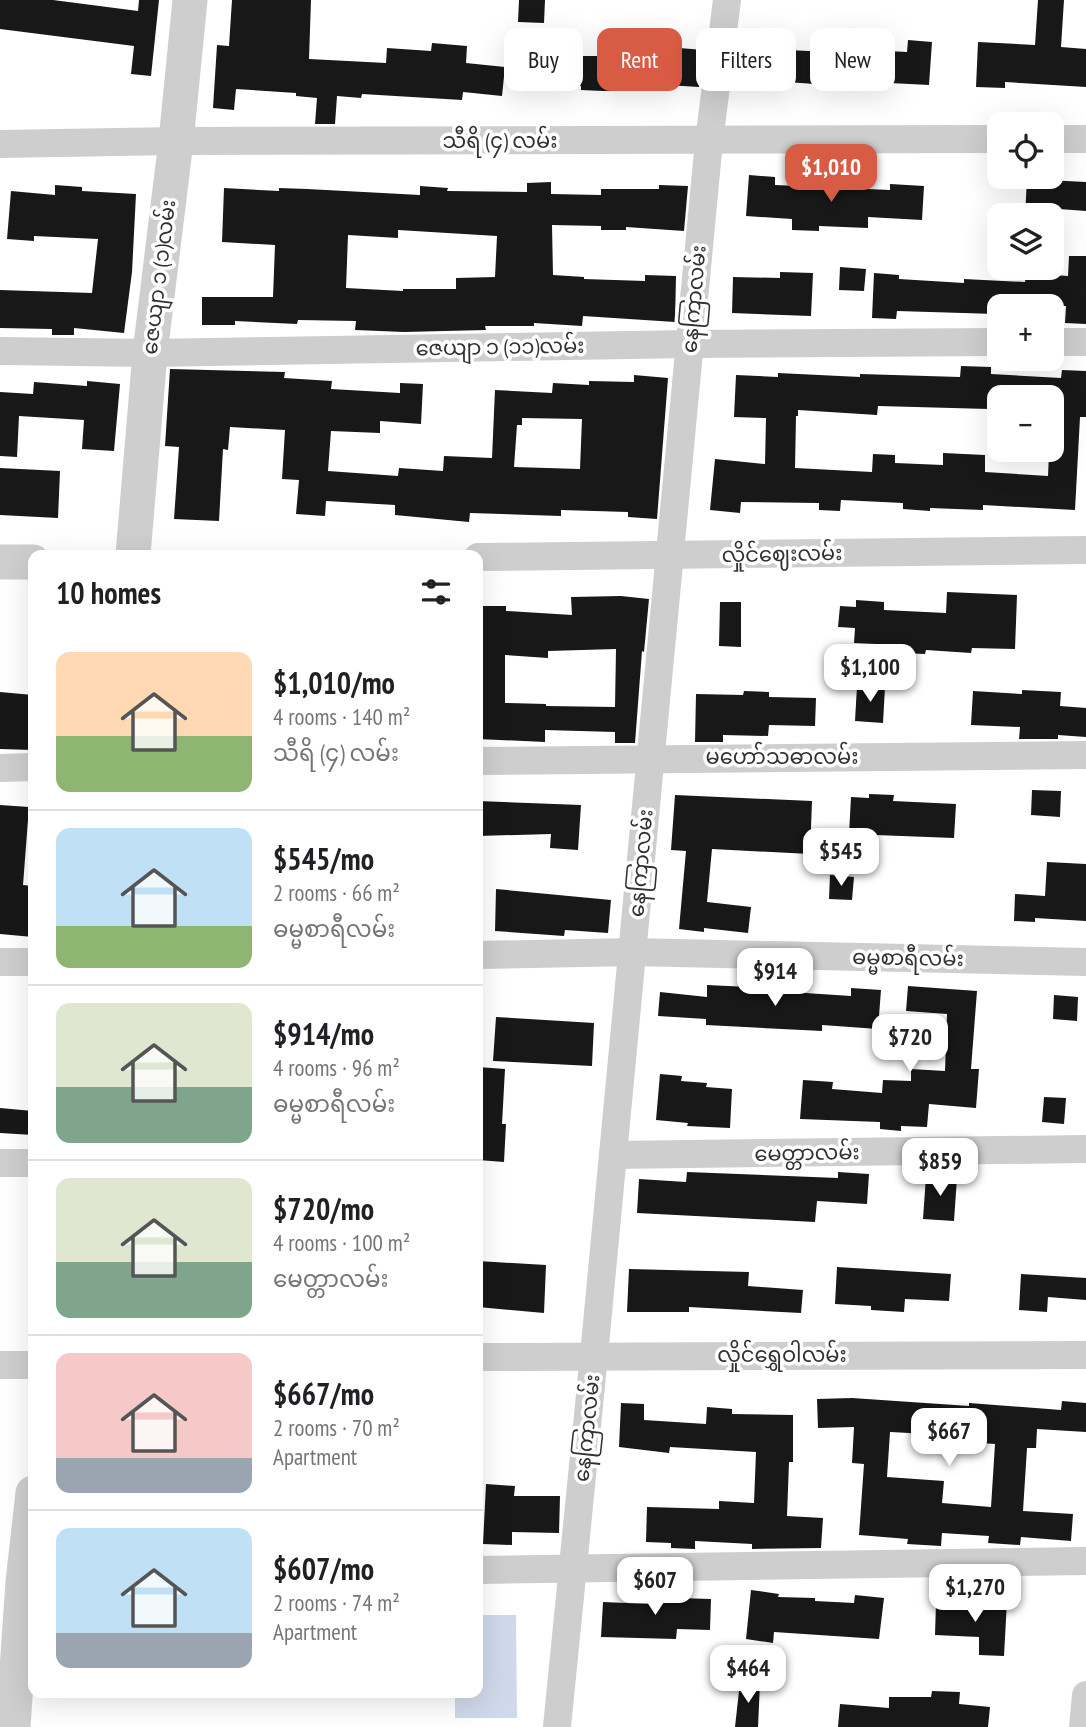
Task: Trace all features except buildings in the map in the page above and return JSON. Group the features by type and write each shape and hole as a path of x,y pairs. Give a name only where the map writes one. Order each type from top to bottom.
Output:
{"street":[{"name":"ဇေယျာ ၁ (၁)လမ်း","path":"132,550 150,353 190,0"},
{"name":"နေကြာလမ်း","path":"557,1727 709,141 727,0"},
{"name":"သီရိ (၄) လမ်း","path":"0,144 176,141 987,139"},
{"path":"1064,139 1086,139"},
{"name":"ဇေယျာ ၁ (၁၁)လမ်း","path":"0,351 150,353 987,342"},
{"path":"1064,342 1086,342"},
{"name":"လှိုင်ဈေးလမ်း","path":"483,557 1086,550"},
{"path":"0,562 28,562"},
{"name":"မဟော်သဓာလမ်း","path":"483,761 1086,755"},
{"path":"0,768 28,768"},
{"name":"ဓမ္မစာရီလမ်း","path":"483,955 632,952 1086,961"},
{"path":"0,962 28,962"},
{"name":"မေတ္တာလမ်း","path":"613,1155 1086,1149"},
{"path":"0,1163 28,1163"},
{"name":"လှိုင်ရွှေဝါလမ်း","path":"483,1357 1086,1355"},
{"path":"0,1365 28,1365"},
{"path":"13,1727 19,1582 28,1525"},
{"path":"483,1570 1086,1561"},
{"path":"1083,1727 1086,1695"}],"water":[{"path":"483,1615 516,1615 517,1718 455,1718 455,1698 483,1698"}]}
